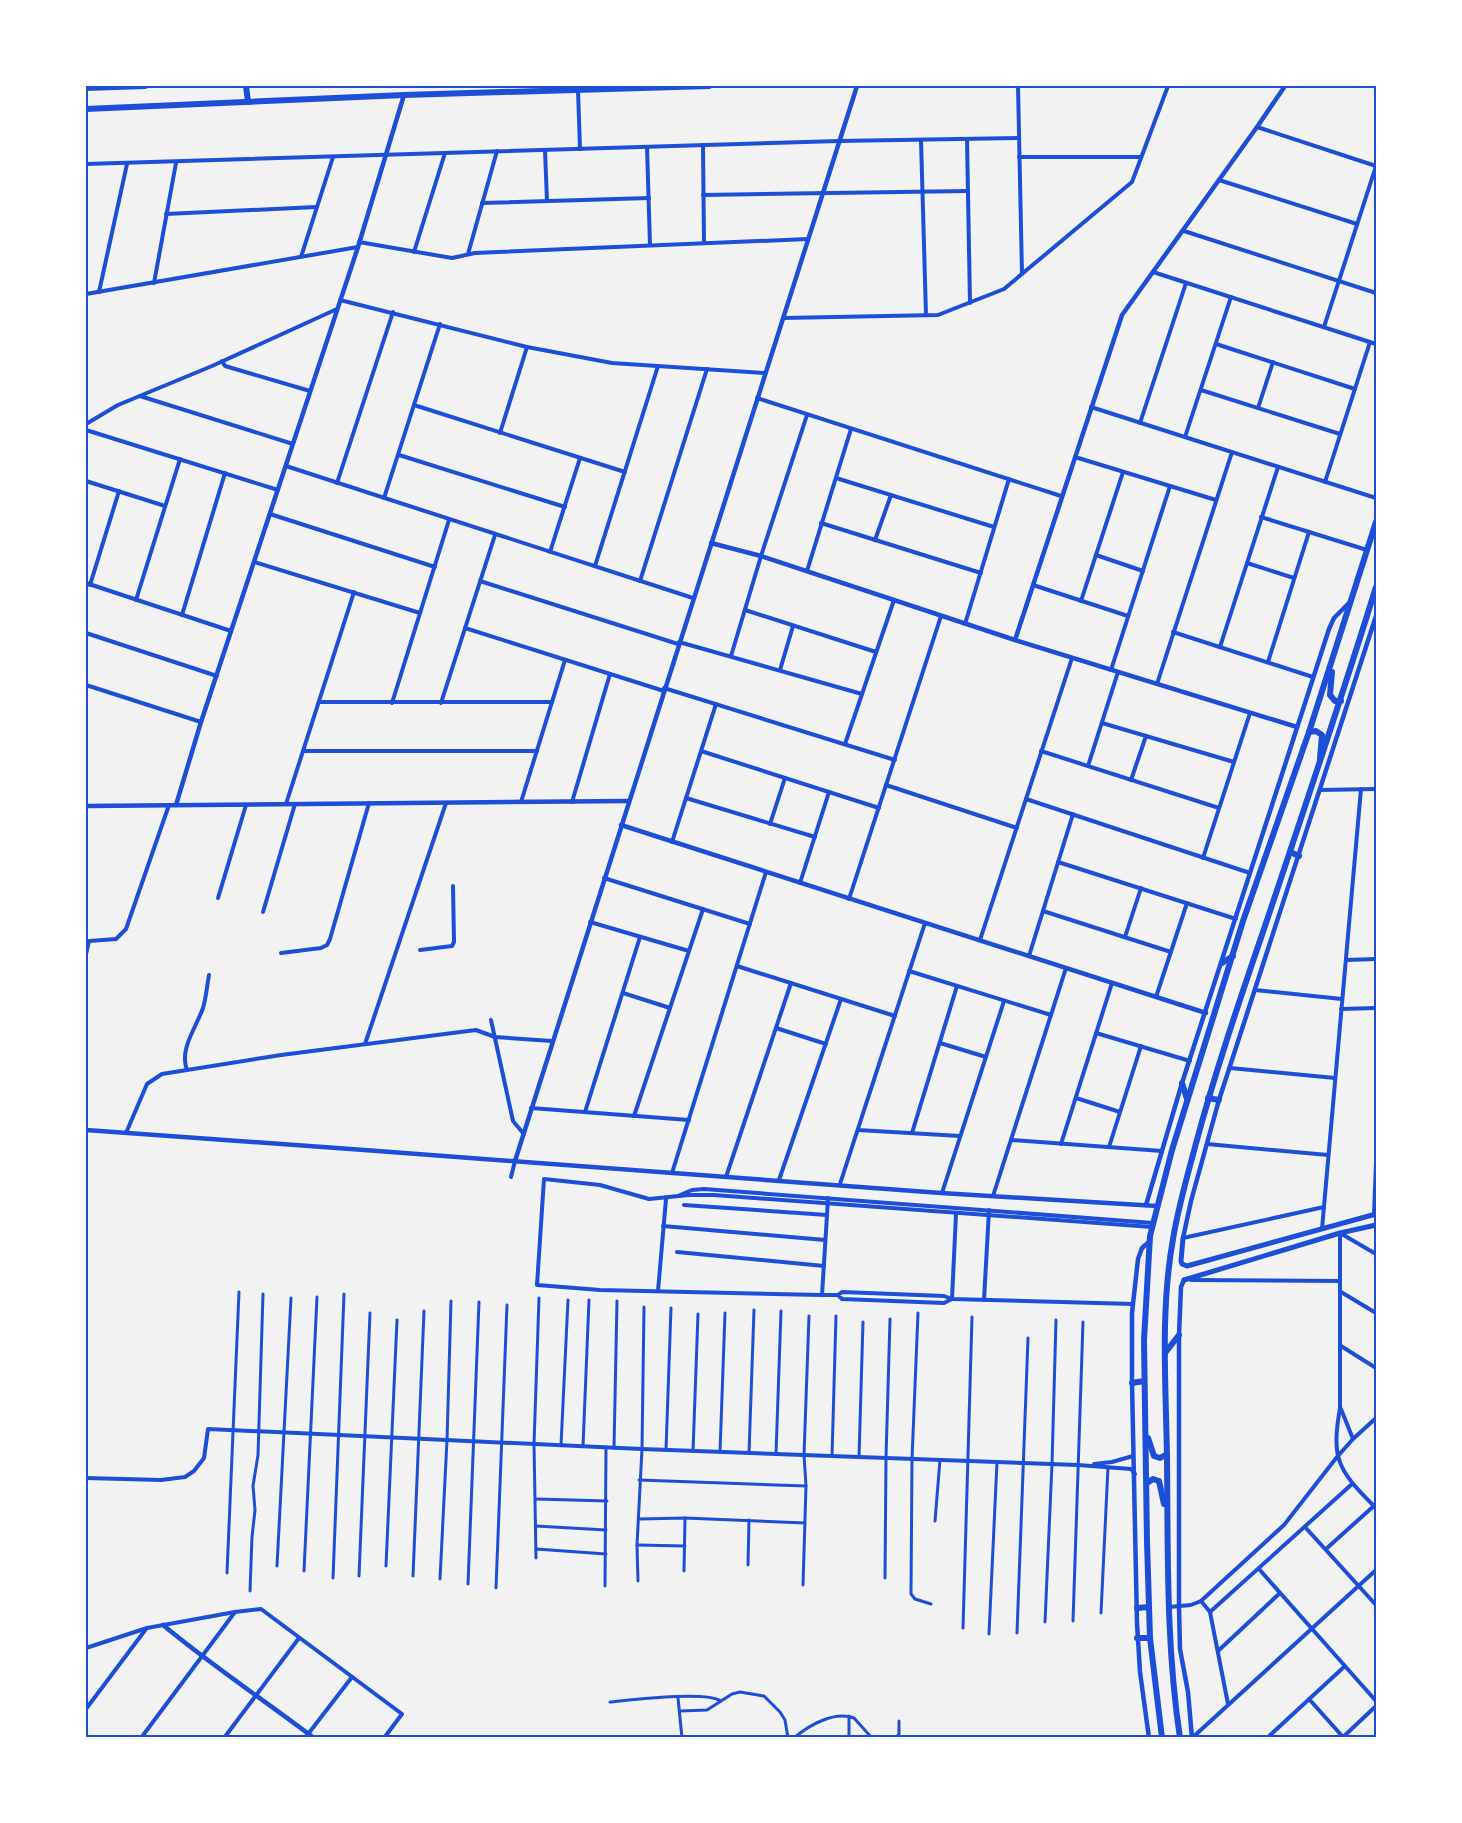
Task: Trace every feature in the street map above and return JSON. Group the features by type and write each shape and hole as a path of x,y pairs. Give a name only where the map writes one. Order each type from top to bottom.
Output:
{"highway":[{"path":"86,88 145,86"},
{"path":"246,86 248,102"},
{"path":"86,110 404,95 709,86"},
{"path":"1161,1737 1150,1638 1144,1382 1144,1320 1152,1225 1187,1099 1267,850 1309,732 1377,522"},
{"path":"1180,1737 1171,1668 1168,1607 1164,1354 1165,1303 1173,1236 1208,1098 1377,587"},
{"path":"1334,656 1330,695 1333,699 1341,701"},
{"path":"1309,732 1316,731 1323,737 1319,768"},
{"path":"1259,848 1267,850"},
{"path":"1290,852 1299,856"},
{"path":"1222,963 1233,956"},
{"path":"1182,1083 1187,1099"},
{"path":"1208,1098 1220,1100"},
{"path":"1173,1236 1183,1238"},
{"path":"1164,1354 1179,1335"},
{"path":"1132,1383 1144,1382"},
{"path":"1145,1422 1154,1456 1160,1458 1167,1454"},
{"path":"1146,1483 1153,1479 1159,1481 1168,1522"},
{"path":"1137,1608 1149,1607"},
{"path":"1137,1638 1150,1638"}],"main road":[{"path":"1183,1238 1181,1257 1182,1264 1187,1266 1375,1214"},
{"path":"1185,1280 1340,1233 1377,1225"},
{"path":"1283,1240 1287,1249"}],"street":[{"path":"511,1177 628,801 857,86"},
{"path":"1018,86 1022,274"},
{"path":"783,318 938,315 1004,289 1132,182 1168,86"},
{"path":"1015,640 1122,315 1184,231 1285,86"},
{"path":"578,90 580,149"},
{"path":"176,805 201,722 358,245 404,95"},
{"path":"1257,127 1377,166 1324,327"},
{"path":"86,164 839,141 1019,138"},
{"path":"967,139 970,303"},
{"path":"921,140 926,315"},
{"path":"703,145 704,243"},
{"path":"647,147 650,245"},
{"path":"545,150 547,201"},
{"path":"468,254 497,151"},
{"path":"414,252 445,153"},
{"path":"301,257 333,157"},
{"path":"1019,157 1141,157"},
{"path":"154,283 176,163"},
{"path":"99,292 126,164"},
{"path":"1219,180 1357,224"},
{"path":"703,195 968,191"},
{"path":"482,203 649,198"},
{"path":"166,214 316,207"},
{"path":"1184,231 1377,292"},
{"path":"86,294 358,245 452,258 468,254 808,239"},
{"path":"1153,272 1377,344"},
{"path":"1140,423 1186,283"},
{"path":"1185,437 1231,297"},
{"path":"340,300 527,347 612,363 765,373"},
{"path":"86,424 118,405 337,309"},
{"path":"337,483 393,312"},
{"path":"384,498 440,324"},
{"path":"1324,482 1370,342"},
{"path":"1216,344 1355,389"},
{"path":"500,433 527,347"},
{"path":"222,361 225,366 310,391"},
{"path":"1258,408 1273,362"},
{"path":"595,566 657,366"},
{"path":"640,581 707,369"},
{"path":"1201,390 1340,434"},
{"path":"140,396 293,444"},
{"path":"757,398 1061,496"},
{"path":"414,405 625,472"},
{"path":"1090,407 1377,498"},
{"path":"731,656 760,556 807,415"},
{"path":"806,572 851,429"},
{"path":"86,430 278,490"},
{"path":"1156,684 1232,452"},
{"path":"399,455 565,507"},
{"path":"1074,457 1216,500"},
{"path":"550,552 580,458"},
{"path":"136,600 180,459"},
{"path":"286,466 693,598"},
{"path":"1220,647 1278,467"},
{"path":"1081,601 1123,472"},
{"path":"182,615 225,474"},
{"path":"836,478 994,527"},
{"path":"965,624 1009,479"},
{"path":"86,481 165,506"},
{"path":"1111,670 1170,486"},
{"path":"119,491 88,584 231,631"},
{"path":"875,540 891,495"},
{"path":"270,514 435,567"},
{"path":"1261,517 1367,551"},
{"path":"392,703 449,519"},
{"path":"821,523 981,573"},
{"path":"1268,662 1309,532"},
{"path":"441,703 495,535"},
{"path":"711,543 760,556 1071,658 1297,727"},
{"path":"1096,555 1143,571"},
{"path":"254,562 420,613"},
{"path":"1247,563 1294,578"},
{"path":"480,582 679,643 862,694"},
{"path":"1033,585 1128,616"},
{"path":"286,804 354,592"},
{"path":"845,744 894,600"},
{"path":"1146,1205 1182,1083 1313,677 1334,618 1351,601"},
{"path":"745,610 876,652"},
{"path":"849,899 941,616"},
{"path":"1324,1207 1189,1239 1183,1238 1207,1144 1254,990 1377,616"},
{"path":"780,670 794,626"},
{"path":"465,628 895,760"},
{"path":"1173,632 1313,677"},
{"path":"86,633 217,676"},
{"path":"980,940 1071,658"},
{"path":"521,802 565,660"},
{"path":"1088,766 1118,672"},
{"path":"572,802 609,674"},
{"path":"86,684 201,722"},
{"path":"319,702 552,702"},
{"path":"672,842 716,704"},
{"path":"1203,858 1250,713"},
{"path":"1102,723 1234,762"},
{"path":"1131,780 1146,736"},
{"path":"303,751 537,751"},
{"path":"701,751 879,808"},
{"path":"1041,751 1219,808"},
{"path":"770,824 785,778"},
{"path":"886,785 1017,828"},
{"path":"1322,1229 1361,789"},
{"path":"1320,790 1377,789"},
{"path":"800,883 829,792"},
{"path":"686,798 814,837"},
{"path":"1026,799 1251,873"},
{"path":"86,806 628,801"},
{"path":"281,953 321,948 327,945 369,803"},
{"path":"365,1044 446,803"},
{"path":"263,912 295,804"},
{"path":"86,954 89,941 116,939 126,929 169,805"},
{"path":"218,898 246,805"},
{"path":"1029,956 1073,814"},
{"path":"621,825 1206,1013"},
{"path":"1058,862 1236,919"},
{"path":"672,1173 766,872"},
{"path":"604,878 750,924"},
{"path":"420,950 452,946 454,942 453,886"},
{"path":"1125,937 1141,888"},
{"path":"1156,997 1187,903"},
{"path":"634,1116 703,909"},
{"path":"1043,910 1171,952"},
{"path":"590,922 689,951"},
{"path":"840,1184 925,923"},
{"path":"585,1112 640,937"},
{"path":"1346,960 1377,959"},
{"path":"737,966 895,1016"},
{"path":"993,1196 1066,968"},
{"path":"909,971 1051,1015"},
{"path":"187,1070 183,1060 204,1005 209,975"},
{"path":"726,1177 791,983"},
{"path":"1062,1144 1112,983"},
{"path":"912,1133 957,986"},
{"path":"1254,990 1342,999"},
{"path":"623,993 670,1008"},
{"path":"780,1179 842,999"},
{"path":"942,1193 1004,1001"},
{"path":"1341,1009 1377,1008"},
{"path":"491,1020 513,1121 524,1133"},
{"path":"776,1028 826,1044"},
{"path":"126,1133 147,1084 162,1074 476,1030 495,1037 552,1041"},
{"path":"1096,1033 1190,1061"},
{"path":"940,1043 986,1057"},
{"path":"1109,1147 1141,1046"},
{"path":"1230,1068 1335,1078"},
{"path":"1076,1098 1120,1112"},
{"path":"531,1108 689,1120"},
{"path":"86,1130 726,1177 780,1179 942,1193 1157,1206"},
{"path":"858,1130 960,1136"},
{"path":"1011,1140 1162,1150"},
{"path":"1207,1144 1328,1155"},
{"path":"1375,1214 1377,1162"},
{"path":"1133,1304 952,1299 933,1302 842,1299 838,1295 537,1286 544,1179 600,1185 649,1199 705,1195 1152,1225"},
{"path":"677,1197 692,1190 704,1189 936,1205 956,1211"},
{"path":"658,1291 666,1198"},
{"path":"822,1295 828,1198"},
{"path":"684,1206 827,1215"},
{"path":"952,1299 956,1211"},
{"path":"984,1300 988,1213"},
{"path":"663,1226 825,1240"},
{"path":"1326,1549 1376,1505 1352,1484 1337,1457 1336,1433 1340,1408 1340,1233 1377,1254"},
{"path":"1149,1737 1137,1638 1132,1383 1133,1304 1139,1255 1142,1248 1150,1241"},
{"path":"677,1252 824,1266"},
{"path":"1192,1737 1188,1692 1180,1649 1179,1335 1181,1287 1185,1280 1340,1281"},
{"path":"1340,1291 1377,1313"},
{"path":"227,1573 239,1292"},
{"path":"250,1591 255,1510 253,1486 258,1455 263,1294"},
{"path":"333,1578 344,1294"},
{"path":"304,1571 317,1297"},
{"path":"278,1566 291,1298"},
{"path":"536,1558 534,1444 539,1298"},
{"path":"561,1445 568,1300"},
{"path":"583,1446 589,1300"},
{"path":"440,1579 451,1301"},
{"path":"614,1448 617,1301"},
{"path":"468,1584 479,1302"},
{"path":"496,1588 507,1305"},
{"path":"638,1581 644,1307"},
{"path":"666,1450 671,1308"},
{"path":"749,1453 754,1310"},
{"path":"413,1576 424,1311"},
{"path":"776,1454 781,1311"},
{"path":"720,1452 725,1313"},
{"path":"918,1313 912,1459 911,1594 915,1599 931,1604"},
{"path":"359,1576 370,1314"},
{"path":"693,1451 698,1314"},
{"path":"803,1586 806,1486 804,1455 809,1316"},
{"path":"832,1456 836,1316"},
{"path":"963,1628 972,1317"},
{"path":"885,1578 890,1319"},
{"path":"386,1566 397,1320"},
{"path":"1045,1622 1056,1320"},
{"path":"859,1457 863,1322"},
{"path":"1073,1621 1083,1322"},
{"path":"1017,1633 1028,1338"},
{"path":"1340,1346 1377,1368"},
{"path":"1340,1408 1353,1439"},
{"path":"1168,1607 1191,1605 1201,1601 1284,1525 1337,1457 1377,1418"},
{"path":"86,1478 161,1480 185,1477 200,1466 204,1458 208,1430 1078,1465 1131,1469 1135,1475"},
{"path":"605,1586 606,1447"},
{"path":"1078,1465 1130,1459 1135,1455"},
{"path":"935,1521 939,1460"},
{"path":"989,1634 997,1462"},
{"path":"1101,1613 1108,1467"},
{"path":"639,1480 806,1486"},
{"path":"1210,1612 1352,1484"},
{"path":"536,1499 607,1501"},
{"path":"638,1519 685,1518 805,1523"},
{"path":"684,1571 685,1518"},
{"path":"748,1520 748,1565"},
{"path":"536,1526 606,1530"},
{"path":"1305,1527 1377,1605"},
{"path":"637,1545 685,1546"},
{"path":"536,1549 606,1554"},
{"path":"1259,1569 1377,1701"},
{"path":"1192,1737 1377,1570"},
{"path":"1218,1651 1280,1593"},
{"path":"1201,1601 1210,1612 1228,1705"},
{"path":"86,1648 147,1628 261,1609 402,1714 384,1737"},
{"path":"141,1737 235,1612"},
{"path":"163,1625 201,1657 257,1694 307,1735 314,1737"},
{"path":"86,1709 147,1628"},
{"path":"224,1737 299,1638"},
{"path":"1267,1737 1346,1666"},
{"path":"307,1735 352,1677"},
{"path":"680,1711 707,1710 740,1692 764,1696 785,1720 788,1737"},
{"path":"610,1701 714,1697 721,1701"},
{"path":"678,1698 682,1737"},
{"path":"1309,1699 1342,1737 1377,1706"},
{"path":"794,1737 804,1729 838,1716 854,1718 872,1737"},
{"path":"849,1716 849,1737"},
{"path":"896,1737 899,1734 899,1721"}]}
